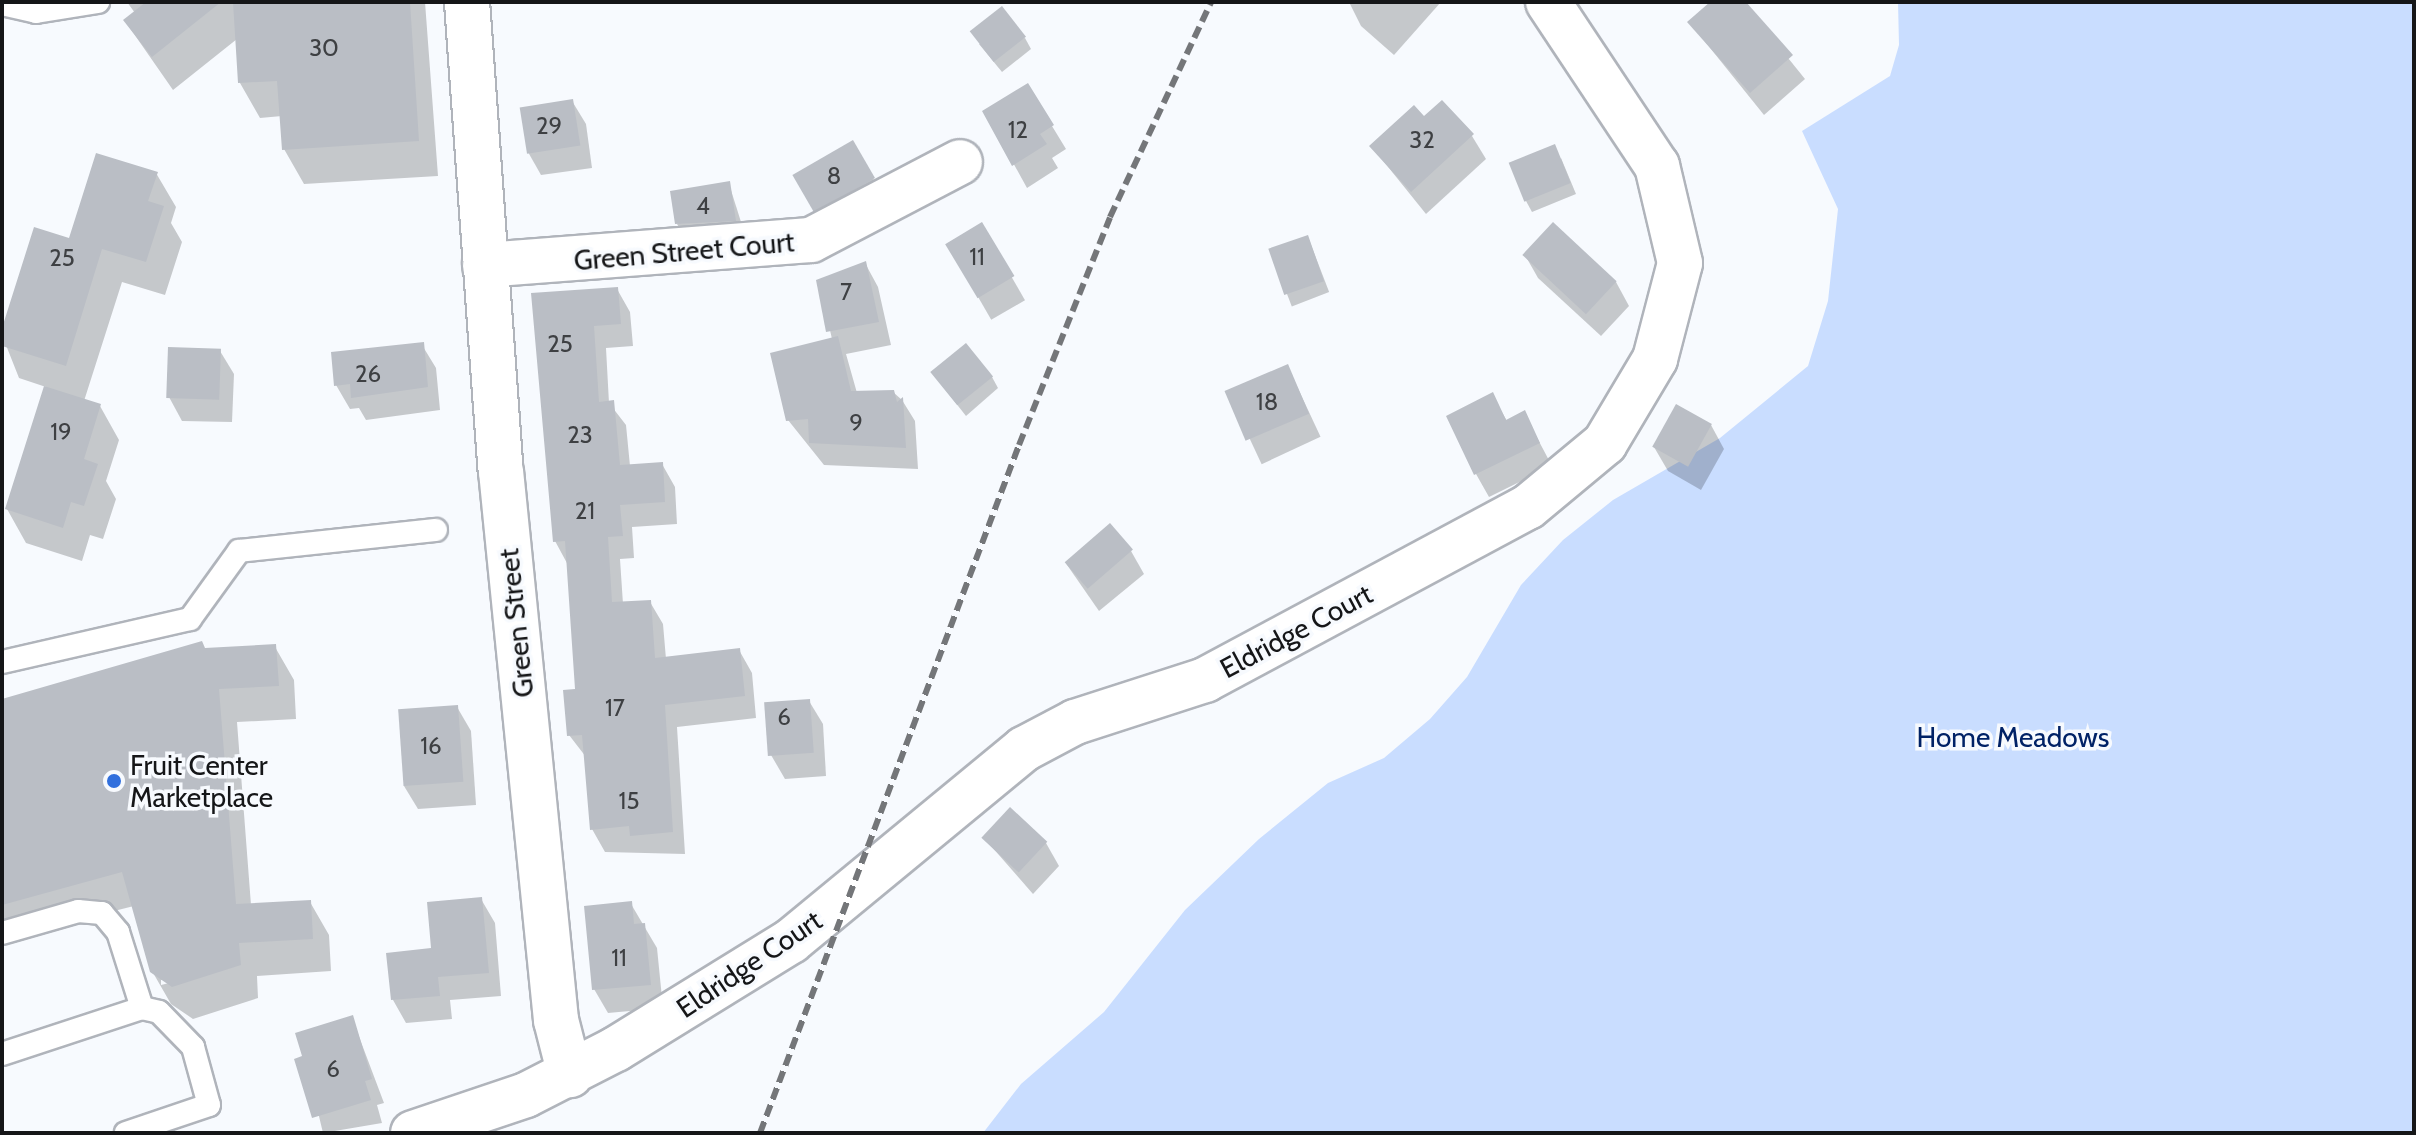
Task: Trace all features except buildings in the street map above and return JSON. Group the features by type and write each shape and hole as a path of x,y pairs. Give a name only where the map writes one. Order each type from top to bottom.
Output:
{"street":[{"name":"Green Street","path":"467,2 485,265 556,1020 570,1075"},
{"name":"Eldridge Court","path":"570,1075 791,941 1024,749 1075,722 1205,680 1528,507 1605,443 1641,390 1666,329 1680,263 1675,225 1650,153 1548,2"},
{"name":"Green Street Court","path":"485,265 811,240 960,162"},
{"path":"413,1133 570,1075"}],"lane":[{"path":"2,4 36,12 98,2"},
{"path":"2,662 190,619 239,551 436,530"},
{"path":"2,933 78,911 102,913 118,932 142,1008 185,1032 209,1105 126,1133"},
{"path":"2,1054 142,1008"}],"green space":[{"name":"Home Meadows","path":"1898,2 2414,2 2414,1133 983,1133 1021,1084 1104,1012 1185,910 1259,839 1328,783 1384,758 1430,719 1467,677 1521,585 1563,540 1613,500 1720,438 1808,366 1828,301 1838,209 1802,131 1890,76 1899,45"}],"railway":[{"path":"760,1133 1019,445 1110,217 1211,2"}],"place":[{"name":"Fruit Center Marketplace","path":"114,781"}]}
